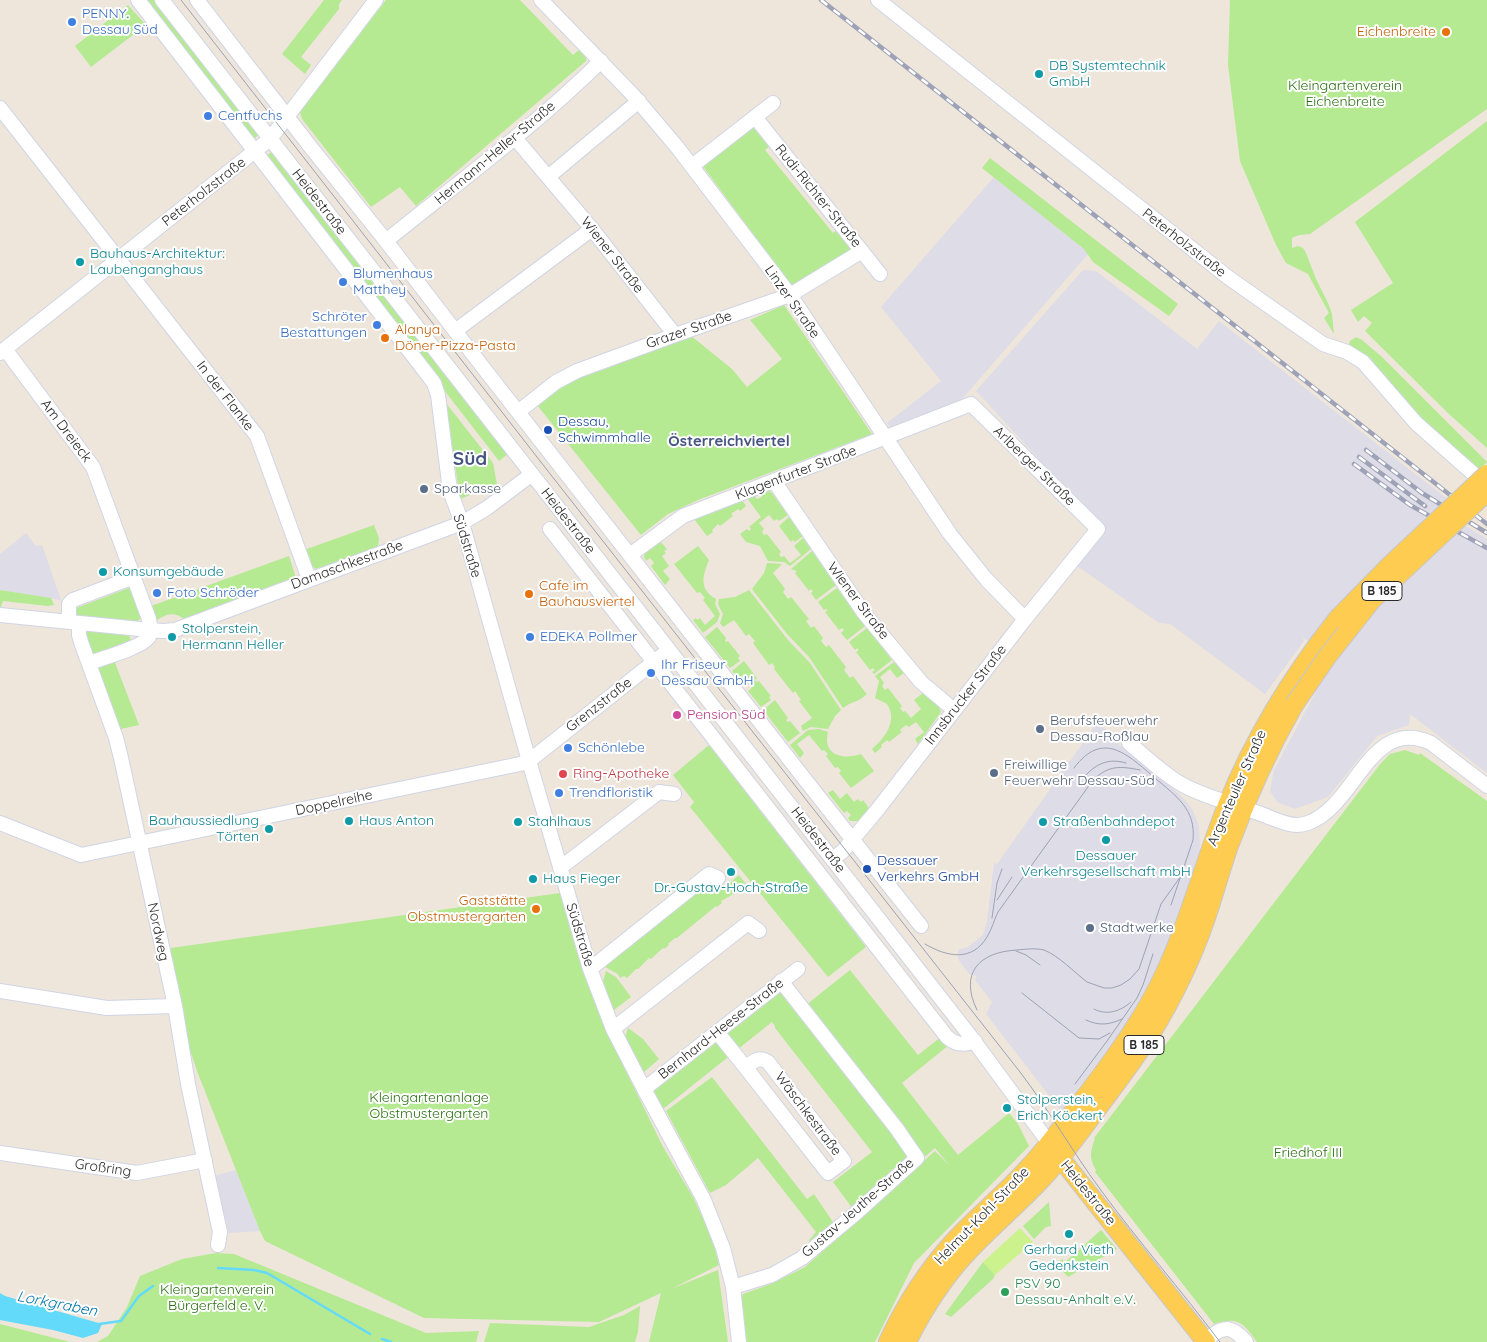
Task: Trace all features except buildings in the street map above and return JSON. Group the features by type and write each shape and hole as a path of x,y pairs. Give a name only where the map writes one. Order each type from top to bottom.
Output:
{"main road":[{"name":"Argenteuiler Straße","path":"1049,1143 1115,1057 1140,1020 1159,986 1180,941 1210,850 1274,740 1288,700 1312,651 1338,618 1390,565 1487,474"},
{"name":"Argenteuiler Straße","path":"1288,700 1327,656 1372,600 1487,492"},
{"name":"Argenteuiler Straße","path":"1060,1158 1125,1073 1150,1036 1174,993 1205,919 1230,844 1236,805"},
{"name":"Heidestraße","path":"1049,1143 1206,1342"},
{"name":"Helmut-Kohl-Straße","path":"888,1342 911,1299 937,1261 966,1229 1013,1184 1049,1143"},
{"name":"Helmut-Kohl-Straße","path":"908,1342 930,1300 952,1271 1060,1158"}],"street":[{"name":"Heidestraße","path":"138,0 431,377 437,388 438,395"},
{"name":"Heidestraße","path":"162,0 975,1041 1049,1143"},
{"name":"Heidestraße","path":"197,0 921,926"},
{"name":"Peterholzstraße","path":"2,351 270,139 376,0"},
{"name":"Linzer Straße","path":"541,0 639,101 692,166 790,295 950,534 986,579 1025,619"},
{"name":"Peterholzstraße","path":"878,0 1229,278 1323,344 1347,352 1363,362 1416,423 1487,486"},
{"name":"Hermann-Heller-Straße","path":"386,241 482,166 601,61"},
{"path":"548,177 639,101"},
{"path":"692,166 773,102"},
{"name":"In der Flanke","path":"0,108 257,436 309,579"},
{"name":"Rudi-Richter-Straße","path":"755,117 880,274"},
{"name":"Wiener Straße","path":"515,138 592,229 675,335"},
{"path":"455,331 592,229"},
{"name":"Grazer Straße","path":"518,412 556,382 576,371 790,295 862,251"},
{"name":"Am Dreieck","path":"2,351 93,467 149,619 150,630"},
{"name":"Südstraße","path":"438,395 450,491 462,523 590,969 613,1029 704,1200 723,1248 733,1286 739,1342"},
{"name":"Klagenfurter Straße","path":"630,556 683,516 971,404"},
{"name":"Arlberger Straße","path":"971,404 1098,529"},
{"name":"Damaschkestraße","path":"0,615 163,632 175,630 462,523 487,508 532,474"},
{"name":"Wiener Straße","path":"774,481 864,613 921,682 954,710"},
{"name":"Heidestraße","path":"550,528 947,1037 962,1045 975,1041"},
{"name":"Innsbrucker Straße","path":"833,859 852,840 895,788 1025,619 1098,529"},
{"path":"74,622 69,604 73,600 134,577"},
{"name":"Nordweg","path":"74,622 116,738 175,1006 188,1084 220,1232 218,1245"},
{"path":"90,663 140,644 148,638 150,630"},
{"name":"Grenzstraße","path":"529,761 669,650"},
{"path":"1129,743 1183,785 1281,822 1297,825 1310,822 1334,804 1384,745 1392,740 1406,737 1421,738 1431,743 1487,786"},
{"name":"Doppelreihe","path":"0,823 82,855 529,761"},
{"path":"560,868 659,792 674,794"},
{"path":"590,969 708,874 718,878"},
{"path":"613,1029 748,923 759,931"},
{"name":"Bernhard-Heese-Straße","path":"644,1089 798,969"},
{"name":"Gustav-Jeuthe-Straße","path":"733,1286 772,1276 802,1258 917,1158 781,981"},
{"path":"0,991 107,1008 175,1006"},
{"name":"Wäschkestraße","path":"717,1032 828,1173 844,1161 768,1062 764,1059 756,1060 746,1068"},
{"name":"Großring","path":"0,1152 137,1173 205,1160"},
{"name":"Heidestraße","path":"1206,1342 1218,1332 1227,1328 1237,1332 1246,1342"}],"shaded area":[{"path":"994,177 1089,253 956,406 893,431 887,423 941,381 881,307"},
{"path":"1083,270 1096,271 1197,349 1219,321 1459,508 1453,518 1487,539 1487,773 1410,714 1409,725 1377,736 1328,797 1295,809 1277,802 1270,791 1274,770 1333,660 1303,637 1304,641 1265,694 1170,624 1159,623 1074,564 1102,527 976,391"},
{"path":"26,533 36,546 42,545 61,600 0,590 0,554"},
{"path":"1097,723 1120,740 1119,745 1139,761 1146,763 1185,800 1192,809 1199,826 1200,853 1166,950 1130,1020 1061,1111 986,1014 992,1002 975,980 976,976 969,974 958,959 958,950 968,947 983,935 987,921 994,863 997,864"},
{"path":"236,1170 260,1231 229,1233 214,1176"}],"green space":[{"path":"143,0 155,0 258,135 252,141"},
{"path":"324,0 342,0 339,4 339,9 301,57 311,65 305,74 282,54"},
{"path":"386,0 520,0 573,55 579,50 586,58 586,61 416,206 400,187 371,207 302,119 300,112"},
{"name":"Kleingartenverein Eichenbreite","path":"1230,0 1487,0 1487,109 1310,234 1292,238 1292,248 1298,246 1303,248 1306,253 1328,303 1332,314 1334,334 1324,318 1329,313 1308,274 1286,263 1276,245 1240,161 1228,65"},
{"path":"128,5 146,25 91,67 75,46"},
{"path":"1487,121 1487,448 1450,415 1365,331 1372,323 1364,316 1358,322 1351,310 1393,283 1355,222"},
{"path":"754,127 770,146 765,150 833,233 838,229 853,250 796,285 790,284 702,165"},
{"path":"274,150 509,453 499,461 444,390 436,376 265,157"},
{"path":"990,158 1178,304 1169,316 1093,262 1084,249 982,168"},
{"path":"784,305 872,434 698,500 668,514 641,535 537,405 581,373 690,335 732,369 747,387 782,359 750,320"},
{"path":"1356,337 1382,357 1487,462 1477,472 1431,432 1348,347 1350,341"},
{"path":"446,403 493,463 497,484 460,499"},
{"path":"769,491 788,515 779,521 777,519 774,521 769,515 759,523 764,529 762,532 764,535 767,534 781,552 779,554 781,557 784,556 790,563 801,555 794,546 803,538 811,549 790,566 784,562 768,561 760,546 746,542 740,534 747,529 749,531 751,529 749,527 761,517 747,498 754,495 757,499 762,497 761,493"},
{"path":"742,500 746,506 740,511 738,509 731,514 733,516 720,526 718,524 712,530 713,532 707,536 694,519"},
{"path":"789,517 803,536 795,542 793,540 791,542 779,526"},
{"path":"374,525 379,538 378,547 316,569 310,565 304,550"},
{"path":"660,541 667,549 664,551 666,553 662,556 669,566 663,571 670,579 665,585 651,566 654,563 650,558 646,561 644,557 645,553"},
{"path":"698,546 709,560 704,576 704,586 706,591 716,599 715,604 720,614 717,622 703,633 693,620 700,618 705,625 715,616 703,600 705,598 700,592 697,593 674,564"},
{"path":"812,551 836,585 816,600 811,593 813,591 811,589 809,591 795,573 797,571 791,569"},
{"path":"289,556 296,578 185,620 171,614 157,620 151,606"},
{"path":"767,563 782,564 773,573 785,589 783,592 788,599 791,597 809,619 806,621 811,628 814,626 823,638 821,641 826,647 829,645 846,667 844,670 850,678 853,676 867,694 865,696 843,708 809,657 787,634 752,589 764,573"},
{"path":"134,586 142,615 135,623 74,617 71,610"},
{"path":"837,588 865,626 847,640 841,633 844,630 842,628 839,630 825,612 828,610 824,610 818,602"},
{"path":"0,590 51,598 54,605 3,601 0,609"},
{"path":"749,590 788,640 810,663 841,710 835,716 828,729 811,727 803,731 801,726 812,718 799,701 801,700 795,691 793,693 774,669 775,667 772,663 769,665 753,643 755,641 749,634 746,636 734,620 723,627 720,623 723,614 718,604 719,599 735,597"},
{"path":"717,627 726,638 725,641 728,641 740,656 738,658 740,661 730,668 705,637"},
{"path":"867,628 892,660 874,674 872,672 875,670 873,668 870,670 856,652 859,650 857,648 855,650 849,642"},
{"path":"88,631 126,635 130,637 131,643 94,656 89,653 86,634"},
{"path":"114,660 139,725 121,729 116,725 96,667"},
{"path":"744,661 757,678 755,680 759,681 771,696 769,697 771,700 761,707 748,691 752,688 748,683 744,686 732,671"},
{"path":"894,662 904,673 897,678 890,669 880,677 884,683 882,686 885,690 888,688 902,706 900,708 903,712 905,711 911,718 921,709 914,700 923,693 939,707 941,712 918,744 915,739 924,732 916,722 909,727 906,725 900,730 902,732 889,742 887,740 875,753 872,749 888,729 891,717 887,704 875,698 879,681 875,676"},
{"path":"775,700 788,718 786,720 790,721 800,733 788,742 763,710"},
{"path":"819,729 828,732 827,740 831,751 842,756 861,754 874,771 851,788 839,773 841,771 838,767 835,768 826,756 828,754 824,750 822,751 809,735 797,744 804,753 800,758 790,745 808,730"},
{"path":"709,745 866,947 828,977 690,807 694,802 673,775"},
{"name":"Friedhof III","path":"1405,750 1419,755 1420,753 1487,801 1487,1342 1257,1342 1240,1323 1229,1321 1214,1324 1095,1172 1091,1155 1094,1138 1381,763 1390,754"},
{"path":"833,790 840,799 847,793 854,802 858,799 861,802 863,800 869,808 858,821 850,821 848,818 851,815 847,811 844,813 828,793"},
{"path":"739,875 746,884 721,901 722,903 675,938 651,959 649,958 627,978 624,976 620,978 618,974 605,967 610,959 700,885 724,888"},
{"name":"Kleingartenanlage Obstmustergarten","path":"560,893 576,950 602,1022 663,1147 693,1197 712,1238 719,1265 671,1289 718,1270 728,1342 649,1342 661,1293 599,1322 424,1318 265,1241 197,1071 182,1026 168,955 171,948"},
{"path":"850,970 918,1055 942,1036 949,1045 902,1083 958,1155 1009,1113 1018,1124 1029,1146 914,1263 875,1342 746,1342 740,1311 743,1294 771,1284 805,1267 935,1151 949,1165 935,1148 926,1156 917,1158 856,1213 833,1182 872,1152 772,1022 658,1113 644,1089 781,981 801,1009"},
{"path":"606,971 616,977 631,997 614,1010 603,981"},
{"path":"628,1028 643,1039 659,1059 644,1072 625,1037"},
{"path":"712,1077 807,1199 814,1194 835,1225 811,1247 809,1240 816,1232 758,1158 726,1185 710,1193 666,1111"},
{"path":"1049,1202 1051,1226 1046,1227 1034,1239 1023,1226"},
{"path":"1020,1228 1033,1242 995,1275 983,1262"},
{"path":"1101,1230 1117,1249 1068,1277 1056,1264 1062,1259 1065,1262"},
{"name":"Kleingartenverein Bürgerfeld e. V.","path":"216,1253 234,1254 426,1333 479,1331 476,1342 97,1342 108,1336 127,1307 140,1276 182,1259"},
{"path":"983,1262 995,1275 993,1279 951,1317 945,1314"},
{"path":"640,1306 638,1332 635,1342 484,1342 490,1323 589,1327 624,1315"},
{"path":"0,1324 70,1342 0,1342"}],"water":[{"path":"0,1293 102,1324 98,1333 83,1338 0,1320"}],"waterway":[{"name":"Lorkgraben","path":"218,1268 254,1270 267,1273 370,1334"},
{"name":"Lorkgraben","path":"99,1324 121,1321 139,1296 153,1286"},
{"name":"Lorkgraben","path":"382,1339 391,1342"}],"tram line":[{"path":"181,0 1020,1072 1100,1189 1220,1342"},
{"path":"1074,768 1085,756 1095,750 1105,748 1115,750 1135,761 1183,804 1191,820 1193,840 1171,905"},
{"path":"1085,776 1094,768 1109,761 1126,763"},
{"path":"925,944 942,952 959,955 967,954 981,945 989,934 998,912 1093,780 1110,769 1126,768 1140,770"},
{"path":"992,918 997,883 1002,869"},
{"path":"977,1010 970,985 972,975 976,967 983,960 1004,952 1031,949 1044,950 1061,960 1087,982 1104,988 1121,985 1139,969 1161,904 1181,876"},
{"path":"997,900 1012,877"},
{"path":"1016,951 1026,955 1040,965"},
{"path":"1075,1084 1137,998 1153,954"},
{"path":"1022,993 1079,1038 1099,1039 1110,1033"},
{"path":"1094,1009 1109,1012 1123,1008 1131,1002"},
{"path":"1086,1020 1104,1024 1122,1019"}],"railway":[{"path":"821,0 1487,524"},
{"path":"1366,450 1422,493 1487,533"},
{"path":"1359,457 1425,506"},
{"path":"1354,464 1410,505 1487,548"}],"place":[{"name":"PENNY. Dessau Süd","path":"72,22"},
{"name":"Eichenbreite","path":"1446,32"},
{"name":"DB Systemtechnik GmbH","path":"1039,74"},
{"name":"Centfuchs","path":"208,116"},
{"name":"Bauhaus-Architektur: Laubenganghaus","path":"80,262"},
{"name":"Blumenhaus Matthey","path":"343,282"},
{"name":"Schröter Bestattungen","path":"377,325"},
{"name":"Alanya Döner-Pizza-Pasta","path":"385,338"},
{"name":"Dessau, Schwimmhalle","path":"548,430"},
{"name":"Sparkasse","path":"424,489"},
{"name":"Konsumgebäude","path":"103,572"},
{"name":"Foto Schröder","path":"157,593"},
{"name":"Cafe im Bauhausviertel","path":"529,594"},
{"name":"Stolperstein, Hermann Heller","path":"172,637"},
{"name":"EDEKA Pollmer","path":"530,637"},
{"name":"Ihr Friseur Dessau GmbH","path":"651,673"},
{"name":"Pension Süd","path":"677,715"},
{"name":"Berufsfeuerwehr Dessau-Roßlau","path":"1040,729"},
{"name":"Schönlebe","path":"568,748"},
{"name":"Freiwillige Feuerwehr Dessau-Süd","path":"994,773"},
{"name":"Ring-Apotheke","path":"563,774"},
{"name":"Trendfloristik","path":"559,793"},
{"name":"Haus Anton","path":"349,821"},
{"name":"Stahlhaus","path":"518,822"},
{"name":"Straßenbahndepot","path":"1043,822"},
{"name":"Bauhaussiedlung Törten","path":"269,829"},
{"name":"Dessauer Verkehrsgesellschaft mbH","path":"1106,840"},
{"name":"Dessauer Verkehrs GmbH","path":"867,869"},
{"name":"Dr.-Gustav-Hoch-Straße","path":"731,872"},
{"name":"Haus Fieger","path":"533,879"},
{"name":"Gaststätte Obstmustergarten","path":"536,909"},
{"name":"Stadtwerke","path":"1090,928"},
{"name":"Stolperstein, Erich Köckert","path":"1007,1108"},
{"name":"Gerhard Vieth Gedenkstein","path":"1069,1234"},
{"name":"PSV 90 Dessau-Anhalt e.V.","path":"1005,1292"}],"district":[{"name":"Österreichviertel","path":"729,441"},
{"name":"Süd","path":"470,459"}]}
